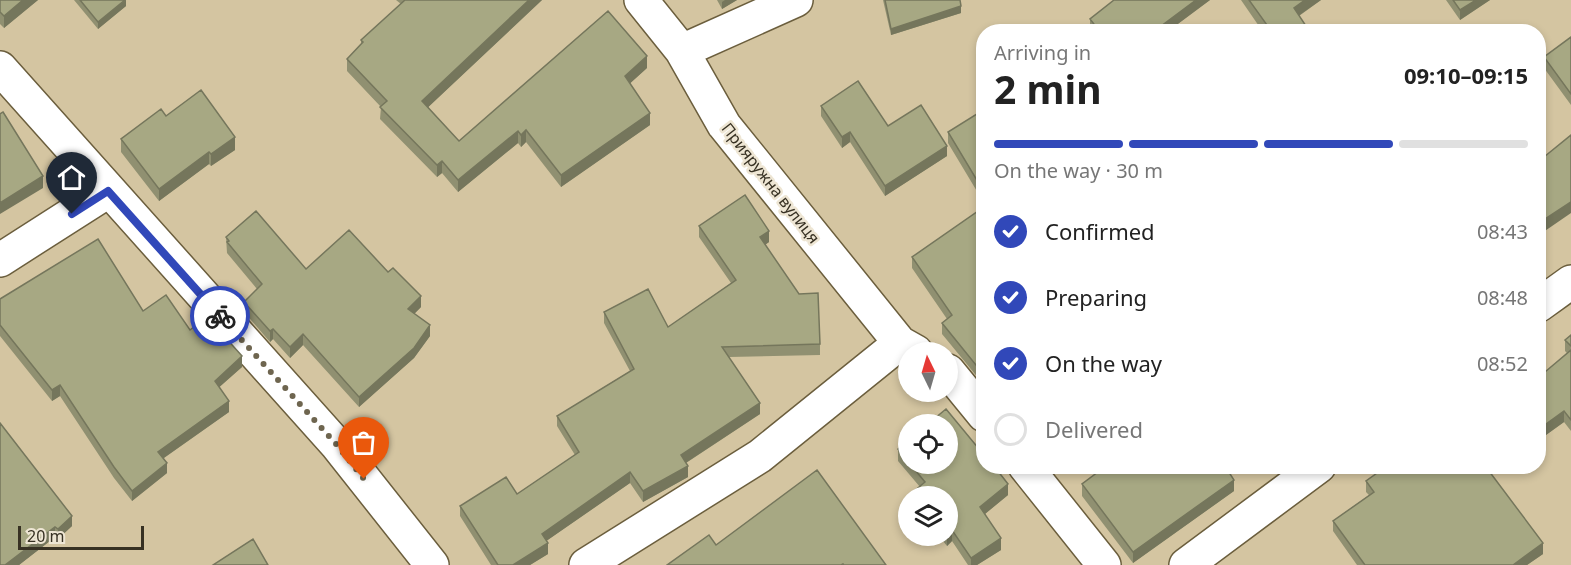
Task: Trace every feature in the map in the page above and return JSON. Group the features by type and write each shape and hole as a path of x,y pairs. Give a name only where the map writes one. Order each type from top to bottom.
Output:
{"street":[{"name":"Прияружна вулиця","path":"641,0 682,51 724,125 903,342"},
{"path":"682,51 796,0"},
{"path":"0,68 337,445 432,565"},
{"path":"0,260 108,191"},
{"path":"1546,300 1571,282"},
{"path":"586,565 760,456 898,355"},
{"path":"958,383 976,405"},
{"path":"1031,474 1104,565"},
{"path":"1186,565 1308,474"}],"building":[{"path":"0,0 23,0 4,16 0,12"},
{"path":"80,0 125,0 98,22"},
{"path":"405,0 529,0 422,101 459,141 608,11 647,56 625,76 650,113 561,175 526,130 521,135 518,131 458,180 442,161 437,165 380,107 387,101 347,59 363,42 361,40"},
{"path":"885,0 960,0 961,6 891,29"},
{"path":"1114,0 1196,0 1164,24 1094,24 1090,19"},
{"path":"1249,0 1305,0 1294,8 1305,24 1266,24"},
{"path":"1453,0 1476,0 1460,10"},
{"path":"1571,37 1571,94 1546,60 1546,56"},
{"path":"858,81 888,126 921,105 947,146 885,186 850,132 842,137 821,106"},
{"path":"201,90 235,137 211,154 209,152 159,189 121,139 161,109 166,116"},
{"path":"3,112 43,176 0,203 0,114"},
{"path":"976,114 976,179 948,132"},
{"path":"1571,135 1571,202 1546,218 1546,155"},
{"path":"745,195 769,231 760,237 799,294 818,293 820,344 722,347 760,403 681,455 688,466 643,491 630,472 542,534 548,543 513,565 498,565 460,506 506,477 517,494 579,452 557,416 634,369 604,312 648,289 668,327 736,280 699,226"},
{"path":"256,211 306,269 349,230 388,272 393,268 421,296 408,309 430,325 414,348 359,397 303,334 290,347 273,329 270,331 244,302 262,284 227,242 229,241 226,237"},
{"path":"976,213 976,365 942,323 952,315 912,257"},
{"path":"98,239 143,311 166,295 190,330 195,326 203,339 216,327 242,356 215,381 229,401 158,452 167,463 132,491 60,385 52,390 0,325 0,299"},
{"path":"1571,335 1571,346 1565,340"},
{"path":"1571,350 1571,420 1564,411 1546,424 1546,371"},
{"path":"946,409 950,414 940,414"},
{"path":"0,423 72,516 58,529 55,527 5,565 0,565"},
{"path":"958,424 976,445 976,474 1000,474 1008,484 980,507 1001,538 971,558 958,539 958,486 920,486 925,482 918,474 958,474"},
{"path":"817,470 886,565 667,565 709,535 716,545"},
{"path":"1095,474 1230,474 1234,480 1133,552 1082,484"},
{"path":"1376,474 1491,474 1543,543 1513,565 1365,565 1333,521 1374,492 1366,481"},
{"path":"253,539 268,565 213,565"}],"way so far":[{"path":"220,316 337,445 364,479"}],"route":[{"path":"72,214 108,191 220,316"}]}
